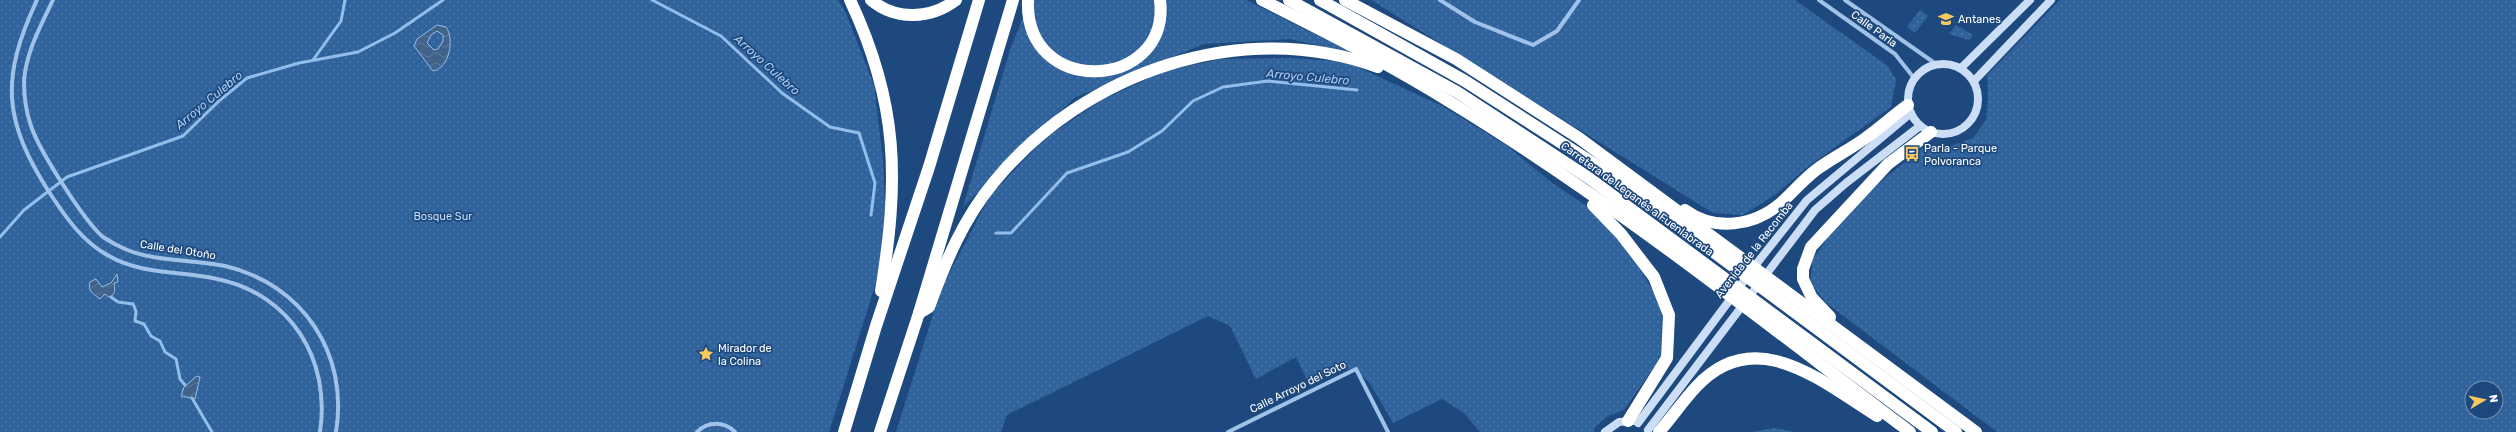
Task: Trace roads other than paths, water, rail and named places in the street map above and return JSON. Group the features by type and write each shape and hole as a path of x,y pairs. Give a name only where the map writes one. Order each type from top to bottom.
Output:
{"highway":[{"path":"850,0 876,65 891,134 894,181 891,230 876,326"},
{"path":"871,0 890,11 916,16 934,12 956,0"},
{"path":"844,432 876,326 930,167 978,0"},
{"path":"880,432 919,313 1015,0"},
{"path":"1028,0 1030,27 1044,50 1064,65 1080,70 1099,73 1127,64 1146,48 1159,22 1160,0"},
{"path":"1262,0 1387,64 1456,105 1715,278"},
{"name":"Carretera de Leganés a Fuenlabrada","path":"1289,0 1457,92 1589,178 1760,312 1932,432"},
{"name":"Carretera de Leganés a Fuenlabrada","path":"1320,0 1466,81 1602,169 1728,262 1775,291 1956,432"},
{"path":"1345,0 1389,22 1456,59 1634,173 1691,214 1715,223 1737,223 1760,216 1780,204 1817,169 1909,109"},
{"path":"1354,0 1389,22"},
{"path":"919,313 929,307 955,242 994,181 1049,127 1073,110 1095,95 1157,67 1222,52 1256,49 1327,54 1360,60 1383,69 1456,105"},
{"path":"1925,129 1888,164 1819,236 1806,257 1803,279 1812,298 1824,313 1985,432"},
{"path":"1579,138 1740,257 1775,291 1976,432"},
{"path":"1527,151 1551,176 1599,210 1621,234 1654,277 1661,290 1669,315 1667,358 1633,422"},
{"path":"1760,312 1910,432"},
{"path":"1652,431 1696,387 1714,372 1729,363 1763,357 1799,368 1903,432"}],"street":[{"name":"Calle del Otoño","path":"37,0 22,31 11,71 12,110 26,154 67,218 91,244 110,257 123,262 174,274 231,282 267,298 292,325 313,354 323,393 324,411 320,432"},
{"name":"Calle del Otoño","path":"53,0 31,50 24,81 27,111 39,144 77,204 103,237 125,249 141,254 224,266 252,274 275,286 295,303 316,327 325,345 337,388 339,412 336,432"},
{"path":"1440,0 1475,22 1533,45 1556,31 1579,0"},
{"name":"Calle Parla","path":"1819,0 1894,54 1914,78"},
{"name":"Calle Parla","path":"1845,0 1936,64"},
{"path":"1961,68 2030,0"},
{"path":"1974,81 2051,0"},
{"path":"1605,432 1619,422 1633,422 1652,431 1815,210 1846,183 1925,129 1952,133 1970,122 1978,102 1974,81 1961,68 1948,64 1936,64 1920,71 1914,78 1908,95 1909,109 1925,129"},
{"name":"Avenida de la Recomba","path":"1633,422 1807,200 1909,109"},
{"name":"Calle Arroyo del Soto","path":"1228,432 1356,369 1388,432"},
{"path":"697,432 704,426 715,423 727,426 735,432"}],"water":[{"path":"437,25 446,27 449,32 450,39 449,53 447,59 439,69 433,71 414,46 417,39","holes":["437,31 443,35 443,41 438,49 434,50 427,43 431,35"]},
{"path":"117,274 118,282 114,283 115,288 113,295 109,297 105,294 100,299 90,290 90,282 96,279 102,287 111,283"},
{"path":"197,376 200,377 195,399 181,396 184,387"}],"waterway":[{"path":"313,60 341,21 345,0"},
{"name":"Arroyo Culebro","path":"0,237 24,210 67,177 183,136 220,100 247,78 299,63 358,52 395,33 443,0"},
{"name":"Arroyo Culebro","path":"652,0 721,36 782,93 830,127 859,133 875,183 871,215"},
{"name":"Arroyo Culebro","path":"996,233 1011,233 1067,173 1128,152 1162,131 1193,101 1223,87 1268,81 1357,90"},
{"path":"111,297 118,302 133,304 136,311 135,321 144,324 151,336 160,341 165,352 176,359 180,379 185,385"},
{"path":"192,398 212,432"}],"place":[{"name":"Antanes","path":"1946,19"},
{"name":"Parla - Parque Polvoranca","path":"1912,154"},
{"name":"Mirador de la Colina","path":"706,354"}],"park label":[{"name":"Bosque Sur","path":"443,216"}]}
